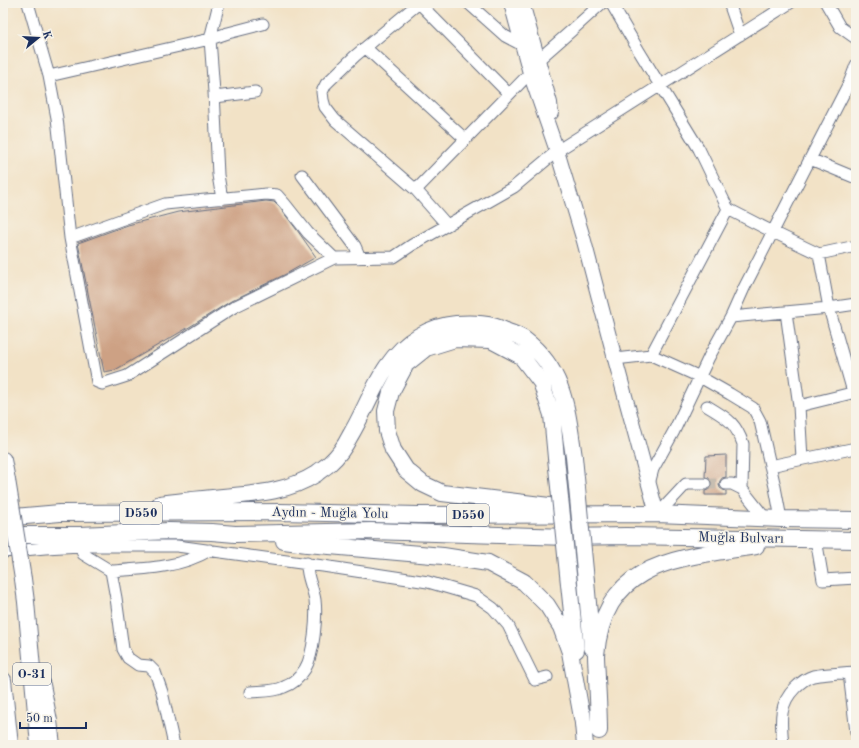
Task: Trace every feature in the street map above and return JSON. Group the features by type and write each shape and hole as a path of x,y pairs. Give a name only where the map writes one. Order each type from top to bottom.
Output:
{"highway":[{"path":"60,513 263,493 300,482 330,463 344,446 357,425 377,381 388,363 412,340 427,331 446,325 473,322 500,328 524,340 541,355 555,374 563,395 574,457 600,738"},
{"path":"585,745 576,647 569,584 556,458 552,415 541,382 521,356 491,340 454,339 426,348 406,364 391,392 386,411 387,431 393,450 406,470 423,484 442,493 544,505 610,509 655,514"},
{"name":"O-31","path":"3,460 26,602 39,745"},
{"name":"Aydın - Muğla Yolu","path":"3,518 60,513 280,512 420,514 655,514"},
{"name":"Muğla Bulvarı","path":"655,514 781,519 856,520"},
{"name":"Aydın - Muğla Yolu","path":"3,535 80,540 168,531 235,534 371,532 567,537 626,536"},
{"path":"235,534 306,544 443,556 488,563 524,582 547,605 561,627 570,652 583,723"},
{"name":"Muğla Bulvarı","path":"626,536 856,540"},
{"path":"600,738 596,656 599,637 604,618 614,598 626,585 644,572 680,558 796,539"},
{"path":"26,602 50,721 52,745"},
{"name":"O-31","path":"3,680 10,745"}],"main road":[{"path":"511,3 530,73 557,151 584,241 649,485 655,514"},
{"path":"522,3 550,103 557,151"}],"street":[{"path":"28,3 49,76 57,118 70,238 97,382 102,384 128,376 234,307 334,258 394,257 412,245 514,187 557,151 785,5"},
{"path":"219,3 210,38 215,97 218,175 222,199"},
{"path":"447,225 416,190 335,120 325,107 322,92 326,84 419,3 509,94"},
{"path":"468,3 505,36 522,45"},
{"path":"538,60 602,3"},
{"path":"611,3 699,149 728,209 818,254 856,246"},
{"path":"729,3 740,35"},
{"path":"826,3 840,27 856,37"},
{"path":"49,76 263,24"},
{"path":"366,48 465,140"},
{"path":"649,485 653,469 674,431 709,357 731,318 744,288 850,81 856,65"},
{"path":"416,190 530,73"},
{"path":"215,97 255,92"},
{"path":"810,159 856,178"},
{"path":"302,175 355,246 358,253 358,258"},
{"path":"70,238 165,204 266,194 278,195 308,233 334,258"},
{"path":"651,355 728,209"},
{"path":"799,406 854,392 829,308 818,254"},
{"path":"731,318 856,304"},
{"path":"786,312 799,406 802,459"},
{"path":"615,360 651,355 700,377 735,396 753,408 760,421 781,519"},
{"path":"707,406 729,420 741,438 743,444 742,489"},
{"path":"770,466 856,448"},
{"path":"655,514 686,484 706,484"},
{"path":"726,484 732,484 742,489 765,518"},
{"path":"816,539 823,580 856,578"},
{"path":"80,540 83,554 110,571 155,568 186,561 202,555 210,550"},
{"path":"3,552 45,548 80,540 177,546 428,582 476,596 493,608 508,625 535,680 547,677"},
{"path":"250,692 278,690 285,687 297,680 306,668 311,652 316,615 314,596 307,573 307,564"},
{"path":"110,571 116,598 123,649 128,658 138,665 149,666 155,672 162,692 174,745"},
{"path":"783,745 781,723 784,704 791,692 801,682 812,676 852,672 856,732"}],"building":[{"path":"266,201 274,202 280,208 316,257 286,274 231,301 115,370 104,372 78,243 128,225 178,212"},
{"path":"726,455 726,477 722,478 719,484 720,488 726,491 726,495 705,495 705,491 711,488 712,484 709,478 705,477 706,456"}],"tunnel":[{"path":"705,484 726,484"}]}
